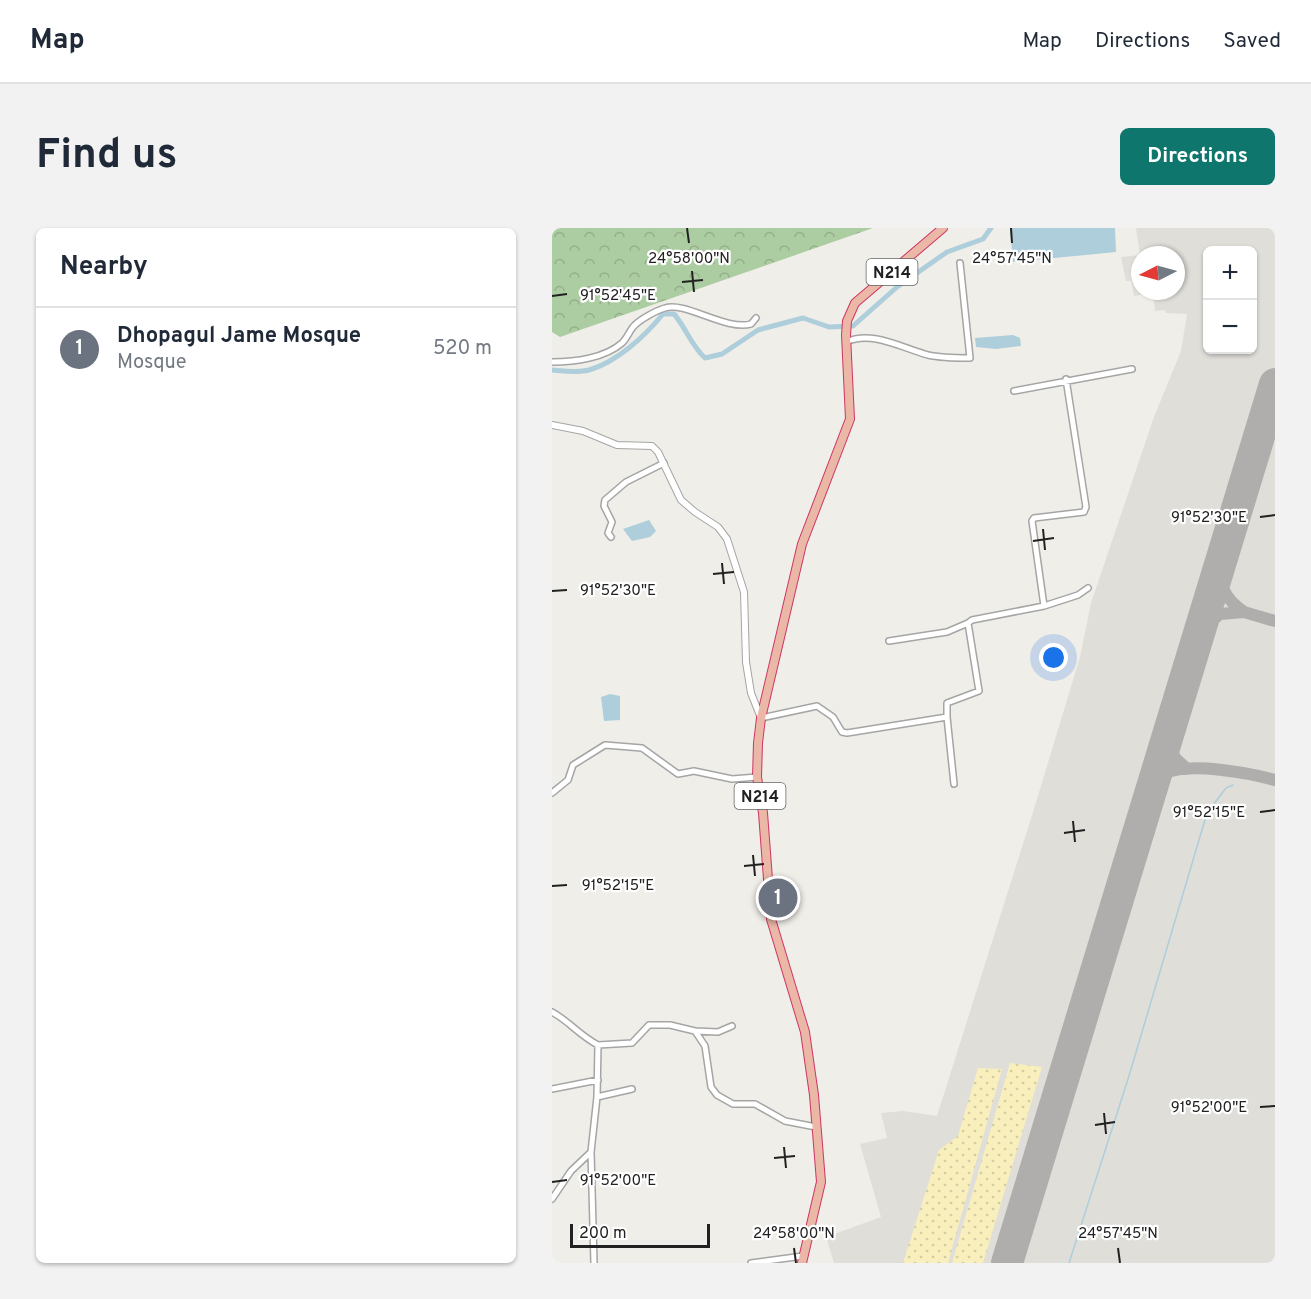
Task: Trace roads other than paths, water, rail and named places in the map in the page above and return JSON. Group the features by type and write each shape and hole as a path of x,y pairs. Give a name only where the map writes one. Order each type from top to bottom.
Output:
{"highway":[{"name":"N214","path":"802,1259 820,1182 816,1127 805,1032 774,938 771,919 763,813 757,777 761,718 802,544 850,419 846,321 855,303 944,228"}],"street":[{"path":"846,339 875,339 931,356 970,358 960,263"},
{"path":"552,362 591,358 608,352 623,342 638,322 666,308 680,308 738,324 751,324 756,318"},
{"path":"1014,391 1066,379 1132,369"},
{"path":"1044,606 1032,521 1034,518 1084,512 1086,507 1066,379"},
{"path":"552,425 583,431 616,445 649,445 658,452 681,500 718,527 727,539 744,592 746,662 751,693 761,718 817,706 833,717 842,732 847,733 947,717"},
{"path":"611,537 608,533 612,522 604,506 605,500 626,482 664,463"},
{"path":"889,641 947,632 972,620 1044,606 1078,595 1088,588"},
{"path":"954,784 947,703 979,690 968,623"},
{"path":"552,794 568,780 573,765 605,745 642,748 678,774 694,771 732,779 757,777"},
{"path":"552,1012 566,1020 579,1035 598,1045 632,1043 649,1024 718,1032 732,1026"},
{"path":"695,1031 705,1046 711,1087 717,1095 733,1104 755,1104 785,1122 816,1127"},
{"path":"594,1263 591,1152 597,1097 598,1045"},
{"path":"552,1089 598,1080"},
{"path":"597,1097 632,1089"},
{"path":"552,1199 571,1171 591,1152"},
{"path":"751,1263 802,1259"}],"water":[{"path":"1010,228 1115,228 1116,252 1013,262"},
{"path":"1013,335 1020,338 1021,346 996,349 976,347 975,338"},
{"path":"649,520 656,531 650,537 632,541 623,529"},
{"path":"610,694 620,696 620,720 604,721 601,697"}],"waterway":[{"path":"552,370 570,372 589,370 610,361 630,347 663,314 674,314 705,358 722,354 758,330 803,318 829,327 853,326 897,287 947,252 983,239 991,228"},
{"path":"1069,1263 1129,1076 1207,813 1226,788 1233,785"}],"place":[{"name":"Dhopagul Jame Mosque","path":"778,898"}]}
